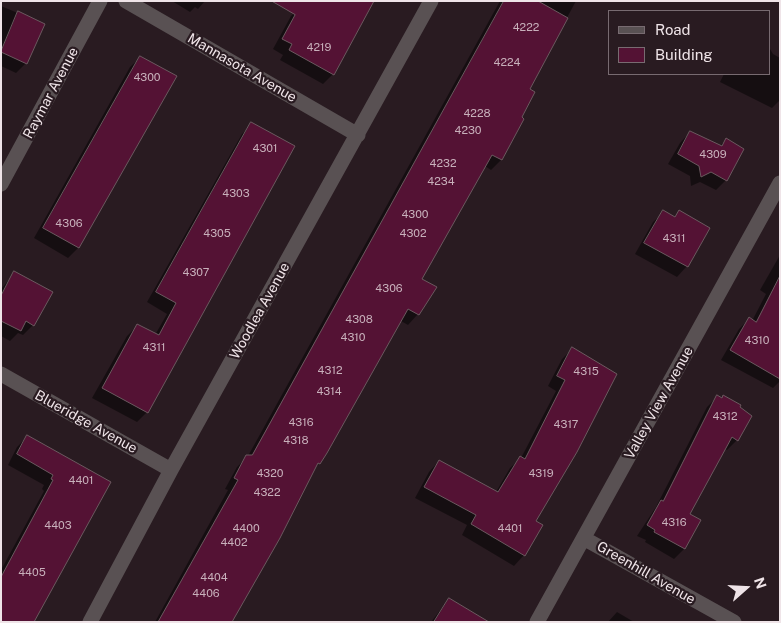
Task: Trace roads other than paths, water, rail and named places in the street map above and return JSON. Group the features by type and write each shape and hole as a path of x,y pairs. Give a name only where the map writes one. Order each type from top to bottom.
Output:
{"street":[{"name":"Raymar Avenue","path":"1,184 100,1"},
{"name":"Mannasota Avenue","path":"126,1 358,136"},
{"name":"Woodlea Avenue","path":"90,622 432,1"},
{"name":"Valley View Avenue","path":"537,622 585,539 780,183"},
{"name":"Blueridge Avenue","path":"1,374 172,470"},
{"name":"Greenhill Avenue","path":"585,539 734,622"}]}
